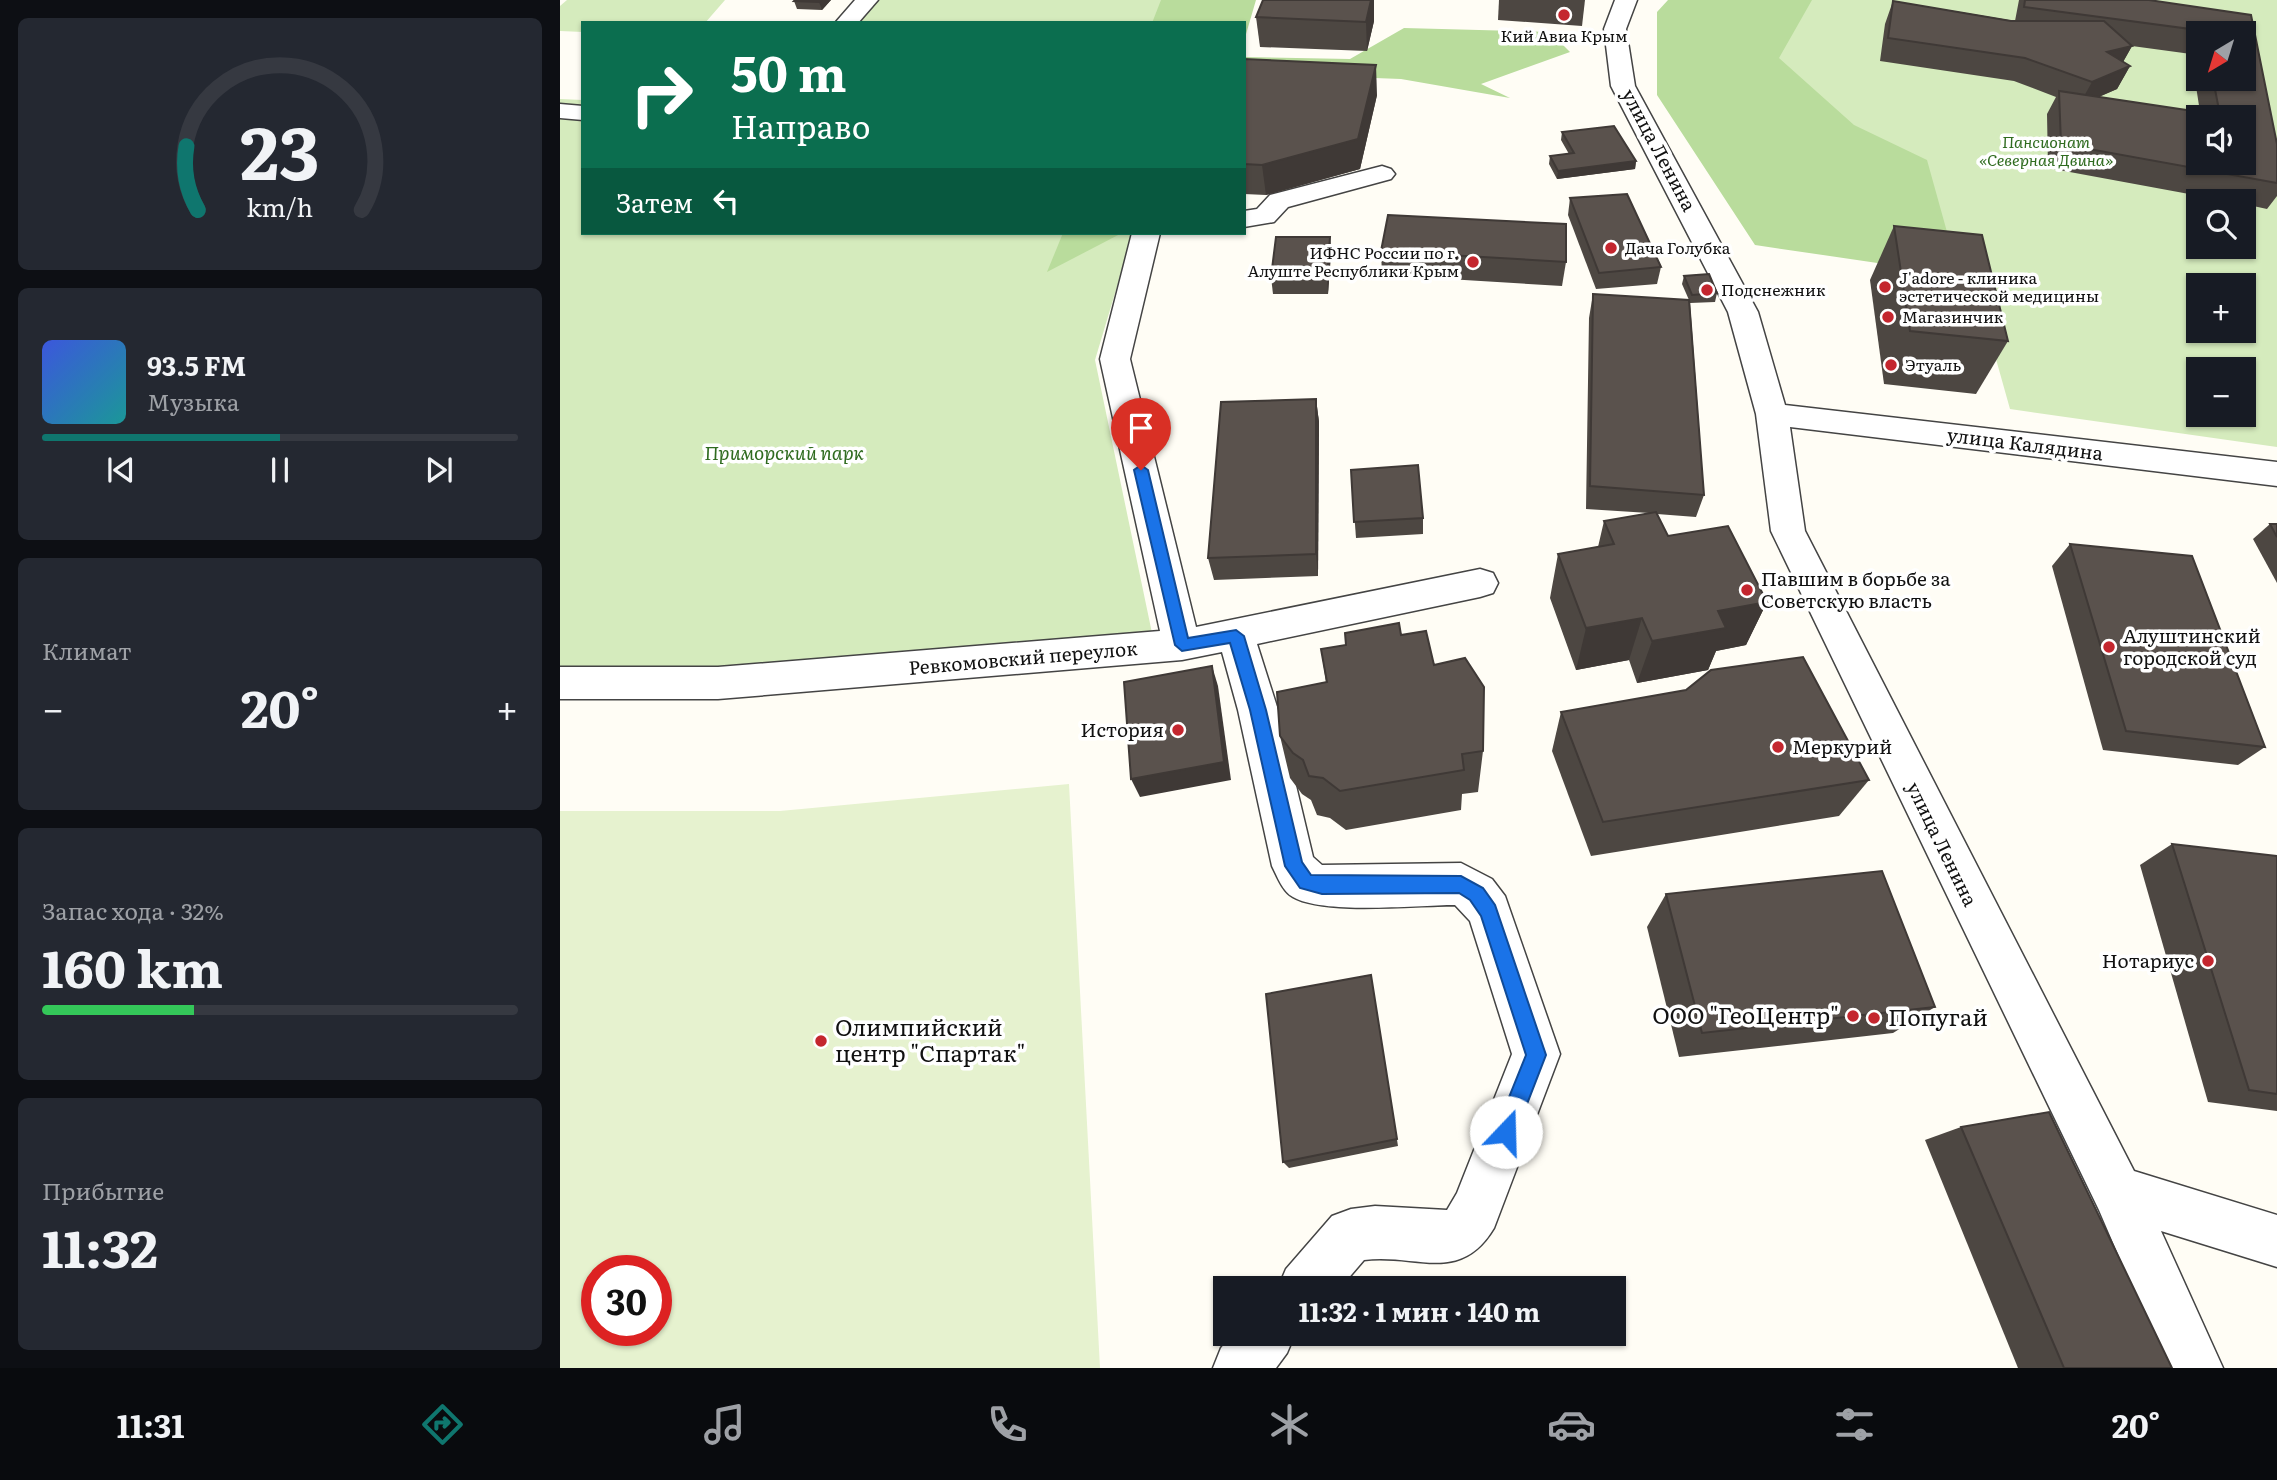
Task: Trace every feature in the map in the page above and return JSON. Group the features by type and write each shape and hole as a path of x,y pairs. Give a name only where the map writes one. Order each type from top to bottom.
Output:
{"street":[{"path":"848,21 867,0"},
{"name":"улица Ленина","path":"1626,0 1615,29 1623,86 1743,312 1772,414 1788,531 2116,1192 2194,1368"},
{"path":"560,111 581,113"},
{"path":"1246,219 1265,216 1279,201 1382,174"},
{"path":"1146,235 1115,359 1182,645"},
{"name":"улица Калядина","path":"1772,414 2277,474"},
{"name":"Ревкомовский переулок","path":"560,683 718,683 1182,645 1236,636 1480,583"},
{"path":"1236,636 1258,710 1294,866 1306,882 1322,886 1461,884 1477,894 1489,911 1536,1055 1476,1210 1465,1228 1449,1238 1375,1232 1351,1235 1315,1276"},
{"path":"2116,1192 2277,1241"},
{"path":"1241,1368 1258,1346"}],"green space":[{"path":"567,0 725,0 707,21 581,21 581,32 560,31 560,6"},
{"path":"856,0 1205,0 1199,21 838,21"},
{"path":"1161,0 1256,0 1246,34 1246,21 1153,21"},
{"path":"1668,0 1812,0 1779,58 1854,125 1927,160 1959,275 1755,245 1657,95 1657,12"},
{"name":"Пансионат «Северная Двина»","path":"1671,0 2277,0 2277,447 2010,409 1978,295"},
{"path":"1404,28 1550,32 1570,52 1481,84 1510,98 1401,79 1246,73 1246,57 1350,59"},
{"name":"Приморский парк","path":"560,99 581,100 581,235 1132,235 1095,360 1152,633 718,683 560,679"},
{"path":"1062,235 1118,235 1047,272"},
{"name":"Олимпийский центр \"Спартак\"","path":"1069,784 1100,1368 560,1368 560,811 780,811"}],"building":[{"path":"795,0 821,0 819,2"},
{"path":"1263,0 1371,0 1366,22 1256,17"},
{"path":"2025,0 2149,0 2251,15 2252,21 2186,21 2186,28 2024,7"},
{"path":"1893,1 2011,21 2104,21 2132,46 2107,52 2130,66 2092,82 2025,58 1888,38"},
{"path":"2256,40 2277,144 2277,183 2233,175 2256,175 2256,105 2218,105 2215,91 2256,91"},
{"path":"1246,59 1376,65 1358,139 1262,165 1246,164"},
{"path":"2059,91 2186,110 2186,167 2061,144"},
{"path":"1614,126 1636,161 1558,171 1550,156 1574,153 1562,132"},
{"name":"Дача Голубка","path":"1627,194 1661,267 1599,273 1570,198"},
{"path":"1388,215 1566,224 1566,262 1381,251"},
{"path":"1894,226 1982,235 2008,341 1910,331"},
{"path":"1276,237 1330,237 1327,278 1271,277"},
{"path":"1709,274 1717,293 1692,295 1684,276"},
{"path":"1593,294 1689,300 1704,495 1590,486"},
{"path":"1316,399 1316,554 1208,558 1221,402"},
{"path":"1418,465 1423,518 1354,522 1351,470"},
{"path":"1656,512 1668,536 1728,526 1767,602 1718,611 1726,628 1652,641 1642,618 1586,628 1558,554 1614,544 1604,521"},
{"path":"2270,524 2277,524 2277,537"},
{"path":"2070,544 2192,556 2265,747 2126,731"},
{"path":"1399,623 1401,635 1426,631 1434,665 1465,658 1484,687 1483,751 1462,754 1464,770 1340,791 1323,778 1309,776 1303,760 1293,753 1280,736 1277,692 1327,682 1321,649 1346,645 1345,633"},
{"path":"1803,657 1869,780 1603,822 1561,712 1686,690 1711,670"},
{"path":"1212,666 1224,762 1131,779 1124,682"},
{"path":"2172,844 2277,856 2277,1094 2249,1090"},
{"path":"1882,871 1935,1007 1702,1033 1666,894"},
{"path":"1371,975 1397,1139 1283,1162 1266,994"},
{"path":"2049,1112 2172,1368 2064,1368 1961,1127"}],"place":[{"name":"Кий Авиа Крым","path":"1564,15"},
{"name":"Дача Голубка","path":"1611,248"},
{"name":"ИФНС России по г. Алуште Республики Крым","path":"1473,262"},
{"name":"J'adore - клиника эстетической медицины","path":"1885,287"},
{"name":"Подснежник","path":"1707,290"},
{"name":"Магазинчик","path":"1888,317"},
{"name":"Этуаль","path":"1891,365"},
{"name":"Павшим в борьбе за Советскую власть","path":"1747,590"},
{"name":"Алуштинский городской суд","path":"2109,647"},
{"name":"История","path":"1178,730"},
{"name":"Меркурий","path":"1778,747"},
{"name":"Нотариус","path":"2208,961"},
{"name":"ООО \"ГеоЦентр\"","path":"1853,1016"},
{"name":"Попугай","path":"1874,1018"},
{"name":"Олимпийский центр \"Спартак\"","path":"821,1041"}],"route":[{"path":"1141,470 1182,645 1236,636 1258,710 1294,866 1306,882 1322,886 1461,884 1477,894 1489,911 1536,1055 1506,1132"}]}
